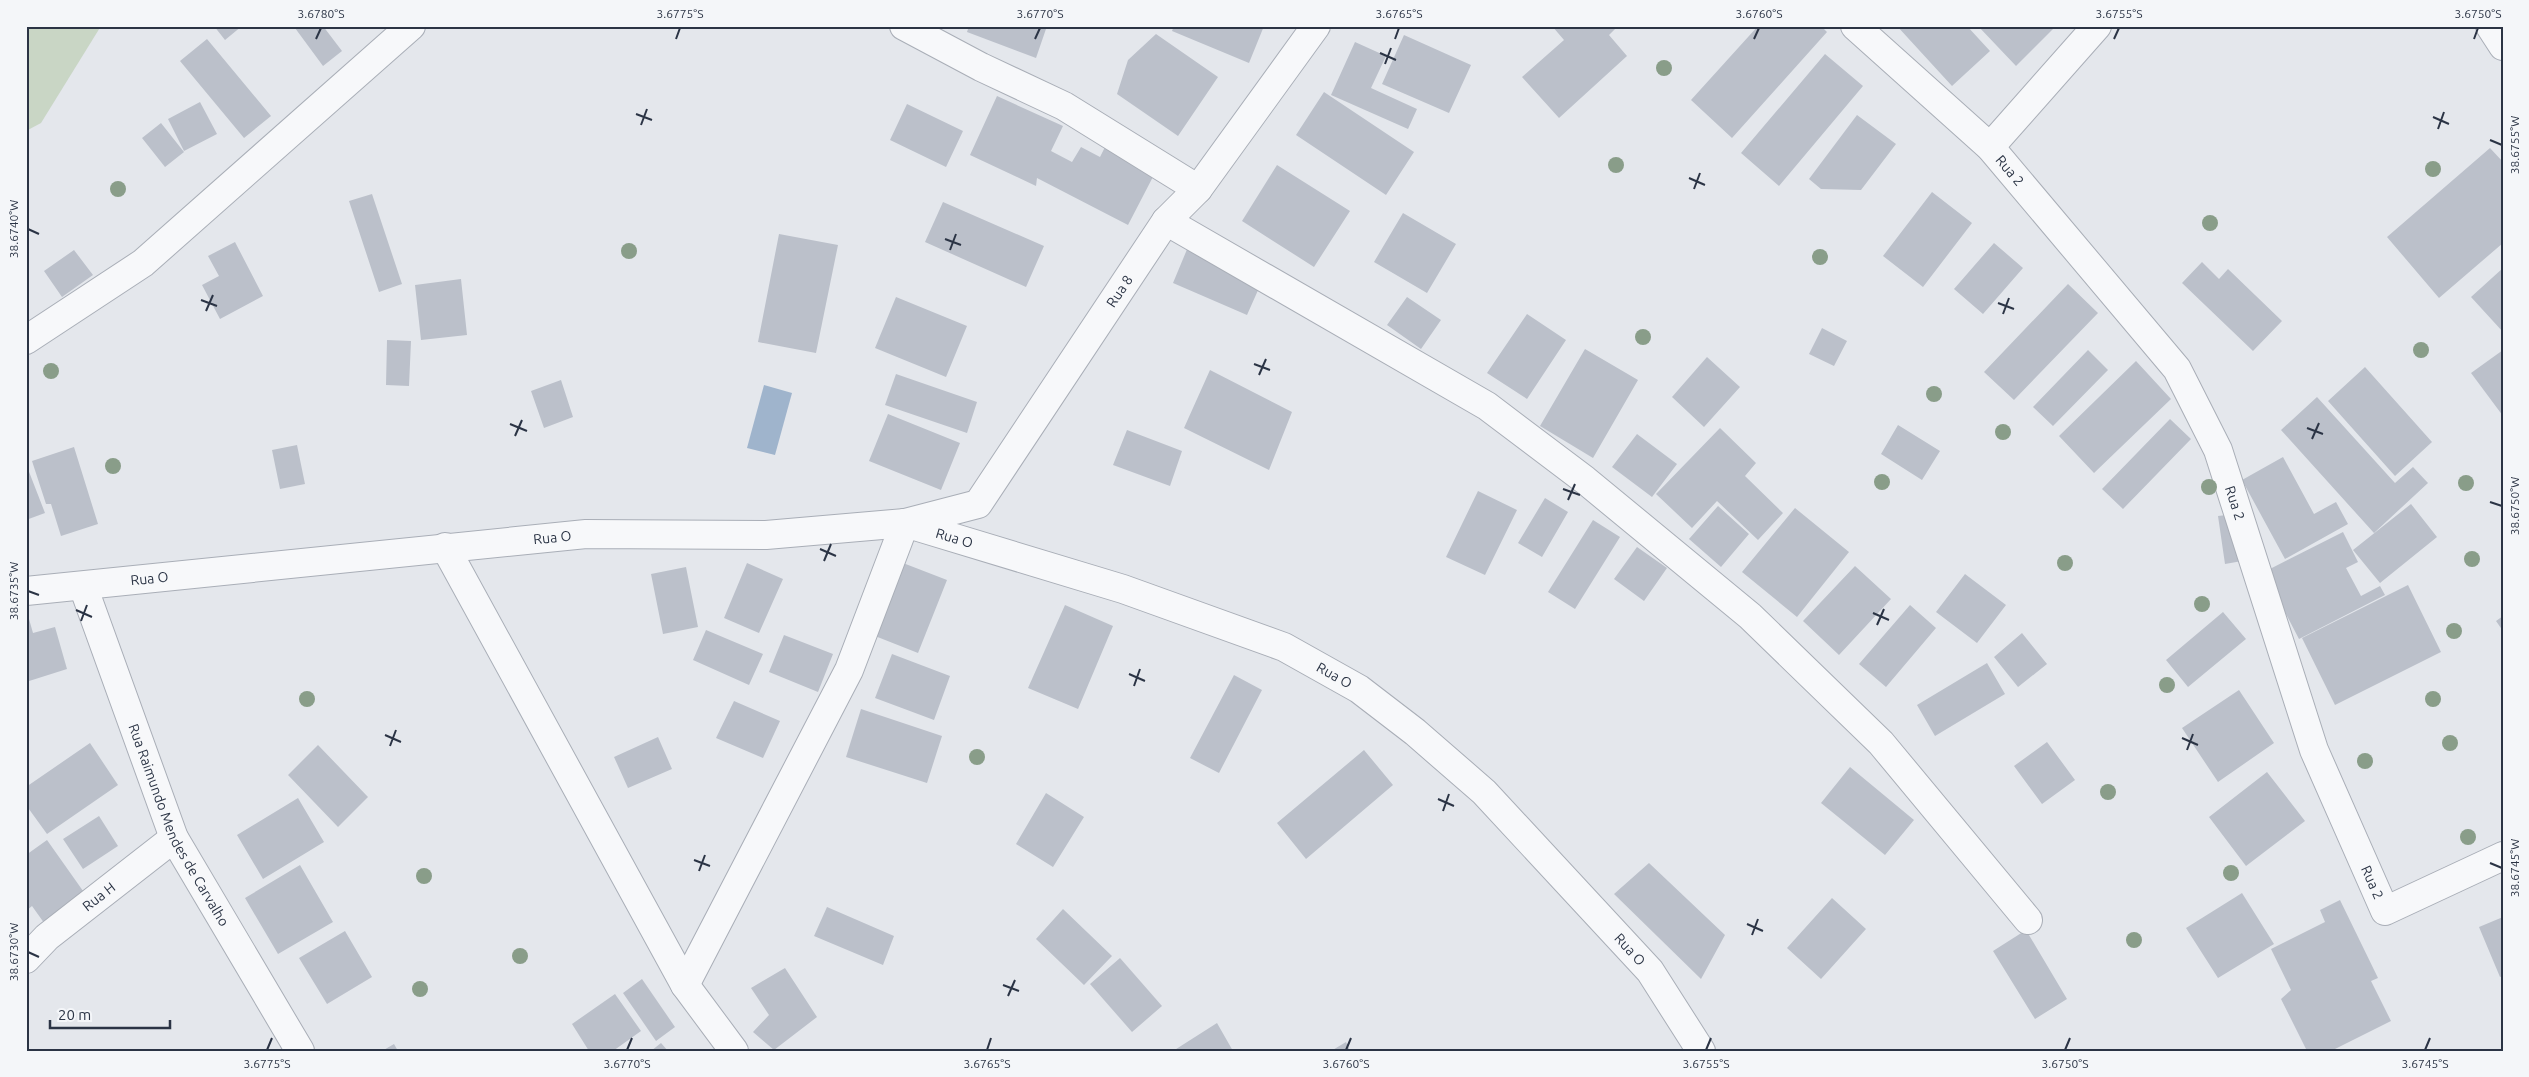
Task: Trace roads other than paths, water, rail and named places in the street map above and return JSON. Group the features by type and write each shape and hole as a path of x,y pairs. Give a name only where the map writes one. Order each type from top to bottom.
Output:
{"street":[{"path":"26,340 143,263 411,26"},
{"path":"904,26 982,67 1064,106 1198,189"},
{"name":"Rua 8","path":"905,523 978,504 1166,221 1198,189 1316,26"},
{"name":"Rua 2","path":"1855,26 1990,147 2177,369 2218,450 2314,750 2384,911 2503,856"},
{"name":"Rua 2","path":"1990,147 2097,26"},
{"path":"2490,26 2503,46"},
{"path":"1166,221 1487,406 1585,480 1750,616 1881,742 2028,920"},
{"path":"685,985 849,670 905,523"},
{"name":"Rua O","path":"26,591 586,534 766,535 905,523 1123,589 1266,641 1284,648 1359,689 1415,732 1484,792 1650,971 1701,1051"},
{"path":"445,547 685,985 734,1051"},
{"name":"Rua Raimundo Mendes de Carvalho","path":"83,586 174,838 300,1051"},
{"name":"Rua H","path":"26,959 46,937 174,838"}],"water":[{"path":"764,385 792,393 775,455 747,448"}]}
